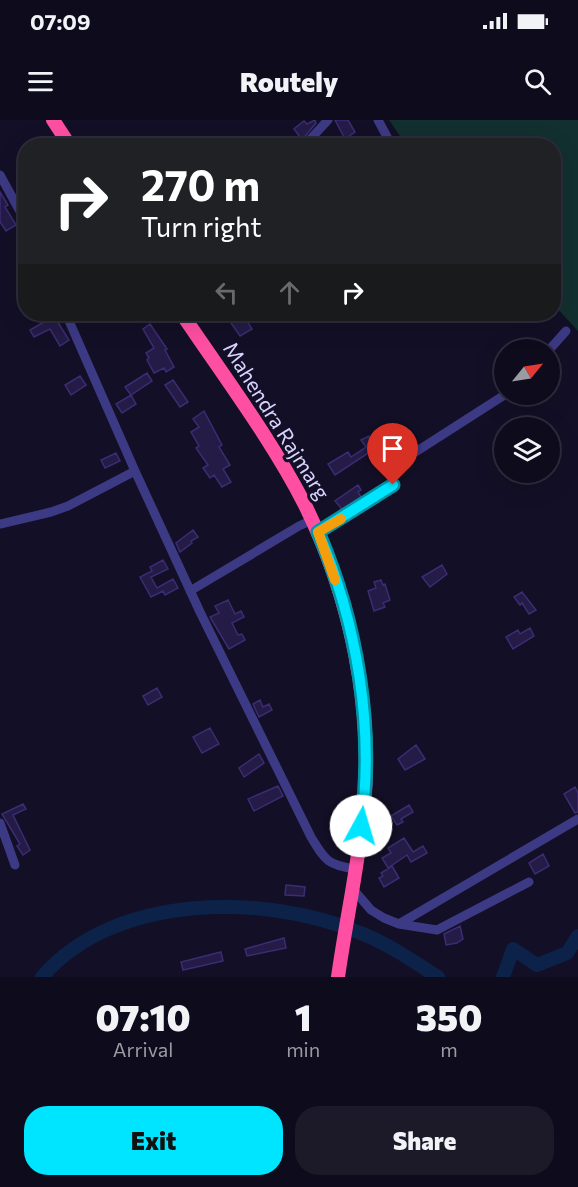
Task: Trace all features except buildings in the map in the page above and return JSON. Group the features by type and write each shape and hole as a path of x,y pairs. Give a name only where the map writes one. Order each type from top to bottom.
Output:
{"highway":[{"path":"53,120 65,138"},
{"name":"Mahendra Rajmarg","path":"187,321 283,467 315,526 350,631 362,702 364,805 338,977"}],"street":[{"path":"311,138 328,120"},
{"path":"378,120 388,138"},
{"path":"0,175 18,204"},
{"path":"69,321 190,591 312,837 326,861 337,867 355,869"},
{"path":"559,339 566,331"},
{"path":"190,591 393,485 389,469 494,402"},
{"path":"0,524 68,506 135,471"},
{"path":"399,924 578,819"},
{"path":"0,823 15,865"},
{"path":"352,888 371,910 399,924 437,930 529,882"}],"green space":[{"path":"389,120 578,120 578,331 561,313 561,138 401,138"}],"waterway":[{"path":"42,977 73,949 109,929 150,915 194,908 238,907 283,911 325,921 363,934 392,948 438,977"},
{"path":"503,977 513,949 537,965 567,953 578,936"}],"slow traffic":[{"path":"335,580 318,532 341,519"}],"route":[{"path":"361,826 364,805 364,723 355,654 344,609 318,532 393,485"}]}
